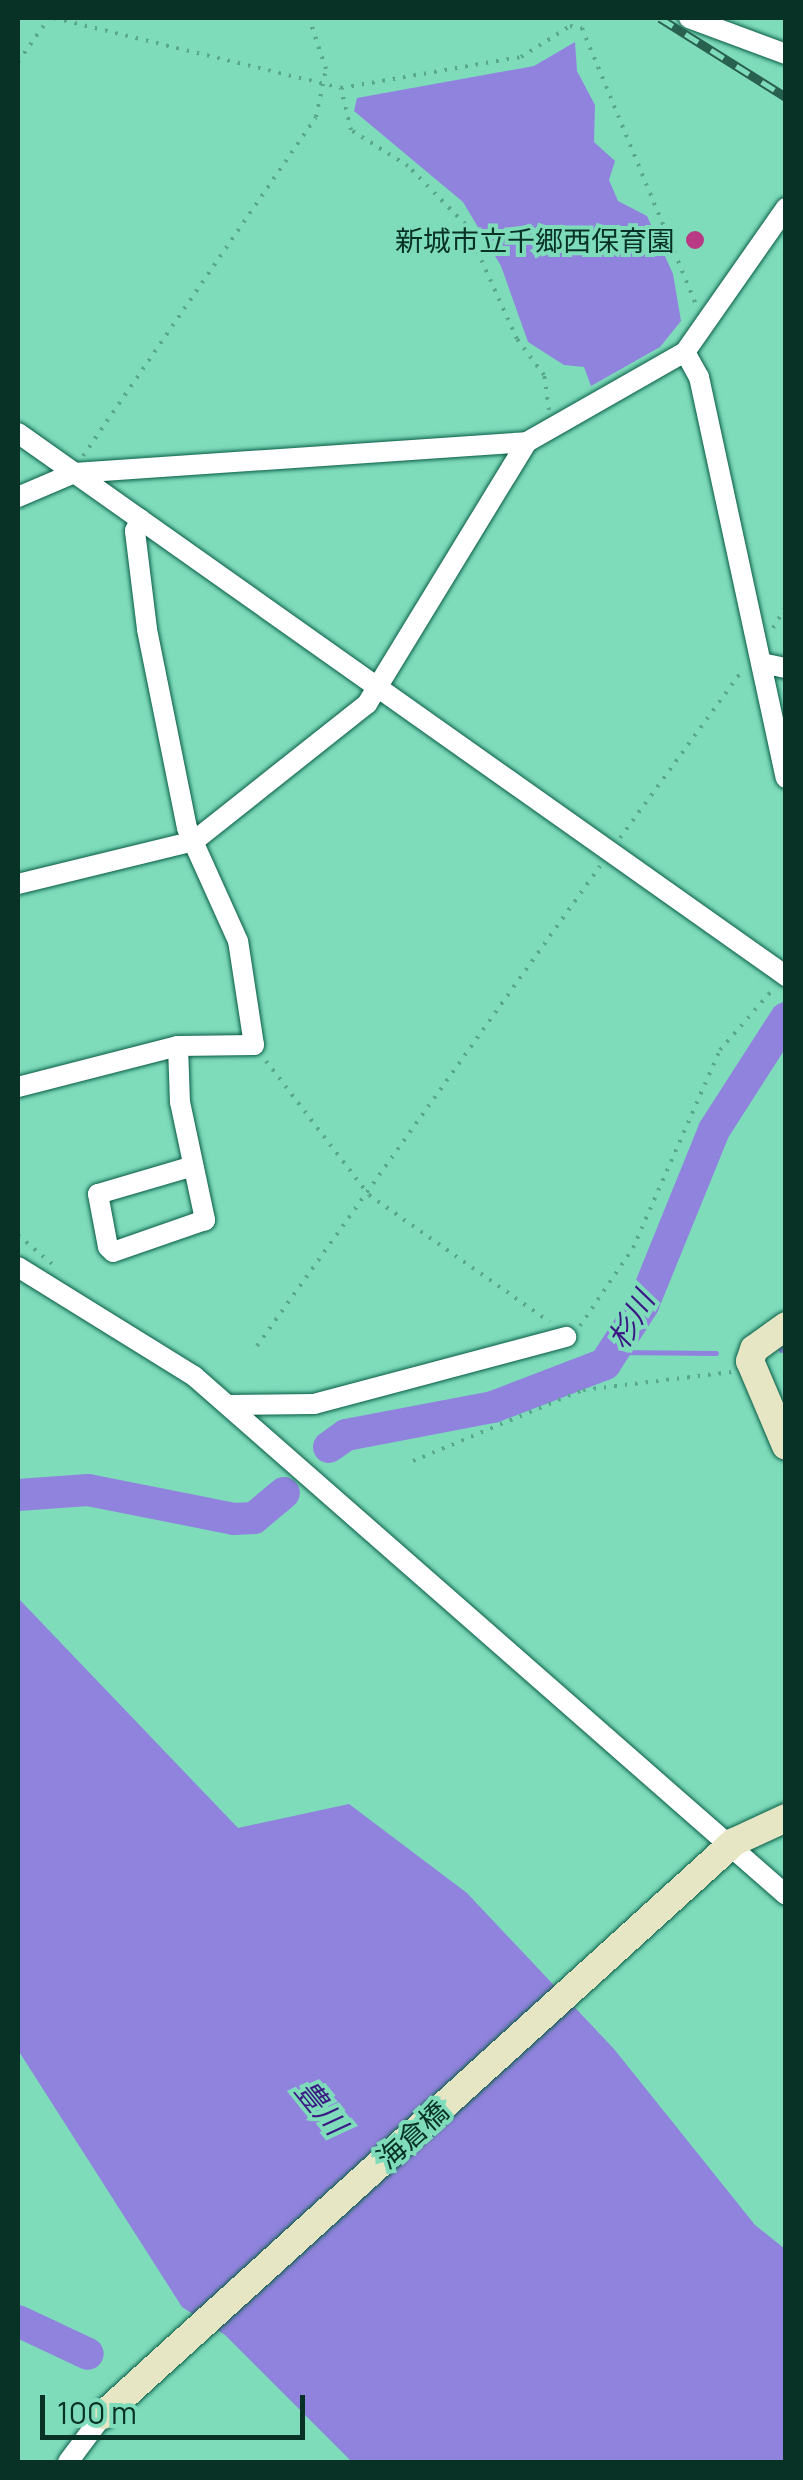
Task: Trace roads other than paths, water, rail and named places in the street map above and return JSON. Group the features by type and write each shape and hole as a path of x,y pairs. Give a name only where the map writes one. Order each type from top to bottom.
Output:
{"street":[{"path":"688,18 786,54"},
{"path":"18,881 194,841 381,690 527,442 685,352 710,323 786,208"},
{"path":"685,352 700,377 762,663 768,726 786,778"},
{"path":"18,433 786,977"},
{"path":"18,497 74,473 527,442"},
{"path":"18,1087 178,1046 254,1046 238,941 194,841 147,629 134,531 140,519"},
{"path":"762,663 786,668"},
{"path":"178,1046 202,1226 113,1252 108,1247 98,1194 193,1166"},
{"path":"18,1267 228,1405 630,1767 786,1895"},
{"path":"786,1326 754,1348 752,1372 786,1446"},
{"path":"228,1405 314,1404 566,1337"},
{"name":"海倉橋","path":"103,2415 727,1848 786,1818"},
{"path":"68,2462 103,2415"}],"water":[{"path":"575,42 577,71 595,105 594,142 615,161 609,180 618,201 647,216 673,274 681,321 660,347 591,386 584,367 564,365 528,342 501,266 463,202 354,111 357,98 534,66"},
{"name":"豊川","path":"18,1598 238,1828 349,1804 467,1893 614,2049 755,2225 785,2249 785,2462 352,2462 225,2335 182,2307 18,2050"}],"waterway":[{"name":"杉川","path":"329,1447 346,1435 493,1407 605,1364 643,1305 714,1130 786,1018"},
{"path":"781,1350 786,1348"},
{"path":"615,1352 716,1353"},
{"name":"杉川","path":"18,1495 88,1490 234,1519 254,1518 284,1493"},
{"path":"18,2321 88,2354"}],"railway":[{"path":"660,18 786,97"}],"place":[{"name":"新城市立千郷西保育園","path":"695,240"}]}
